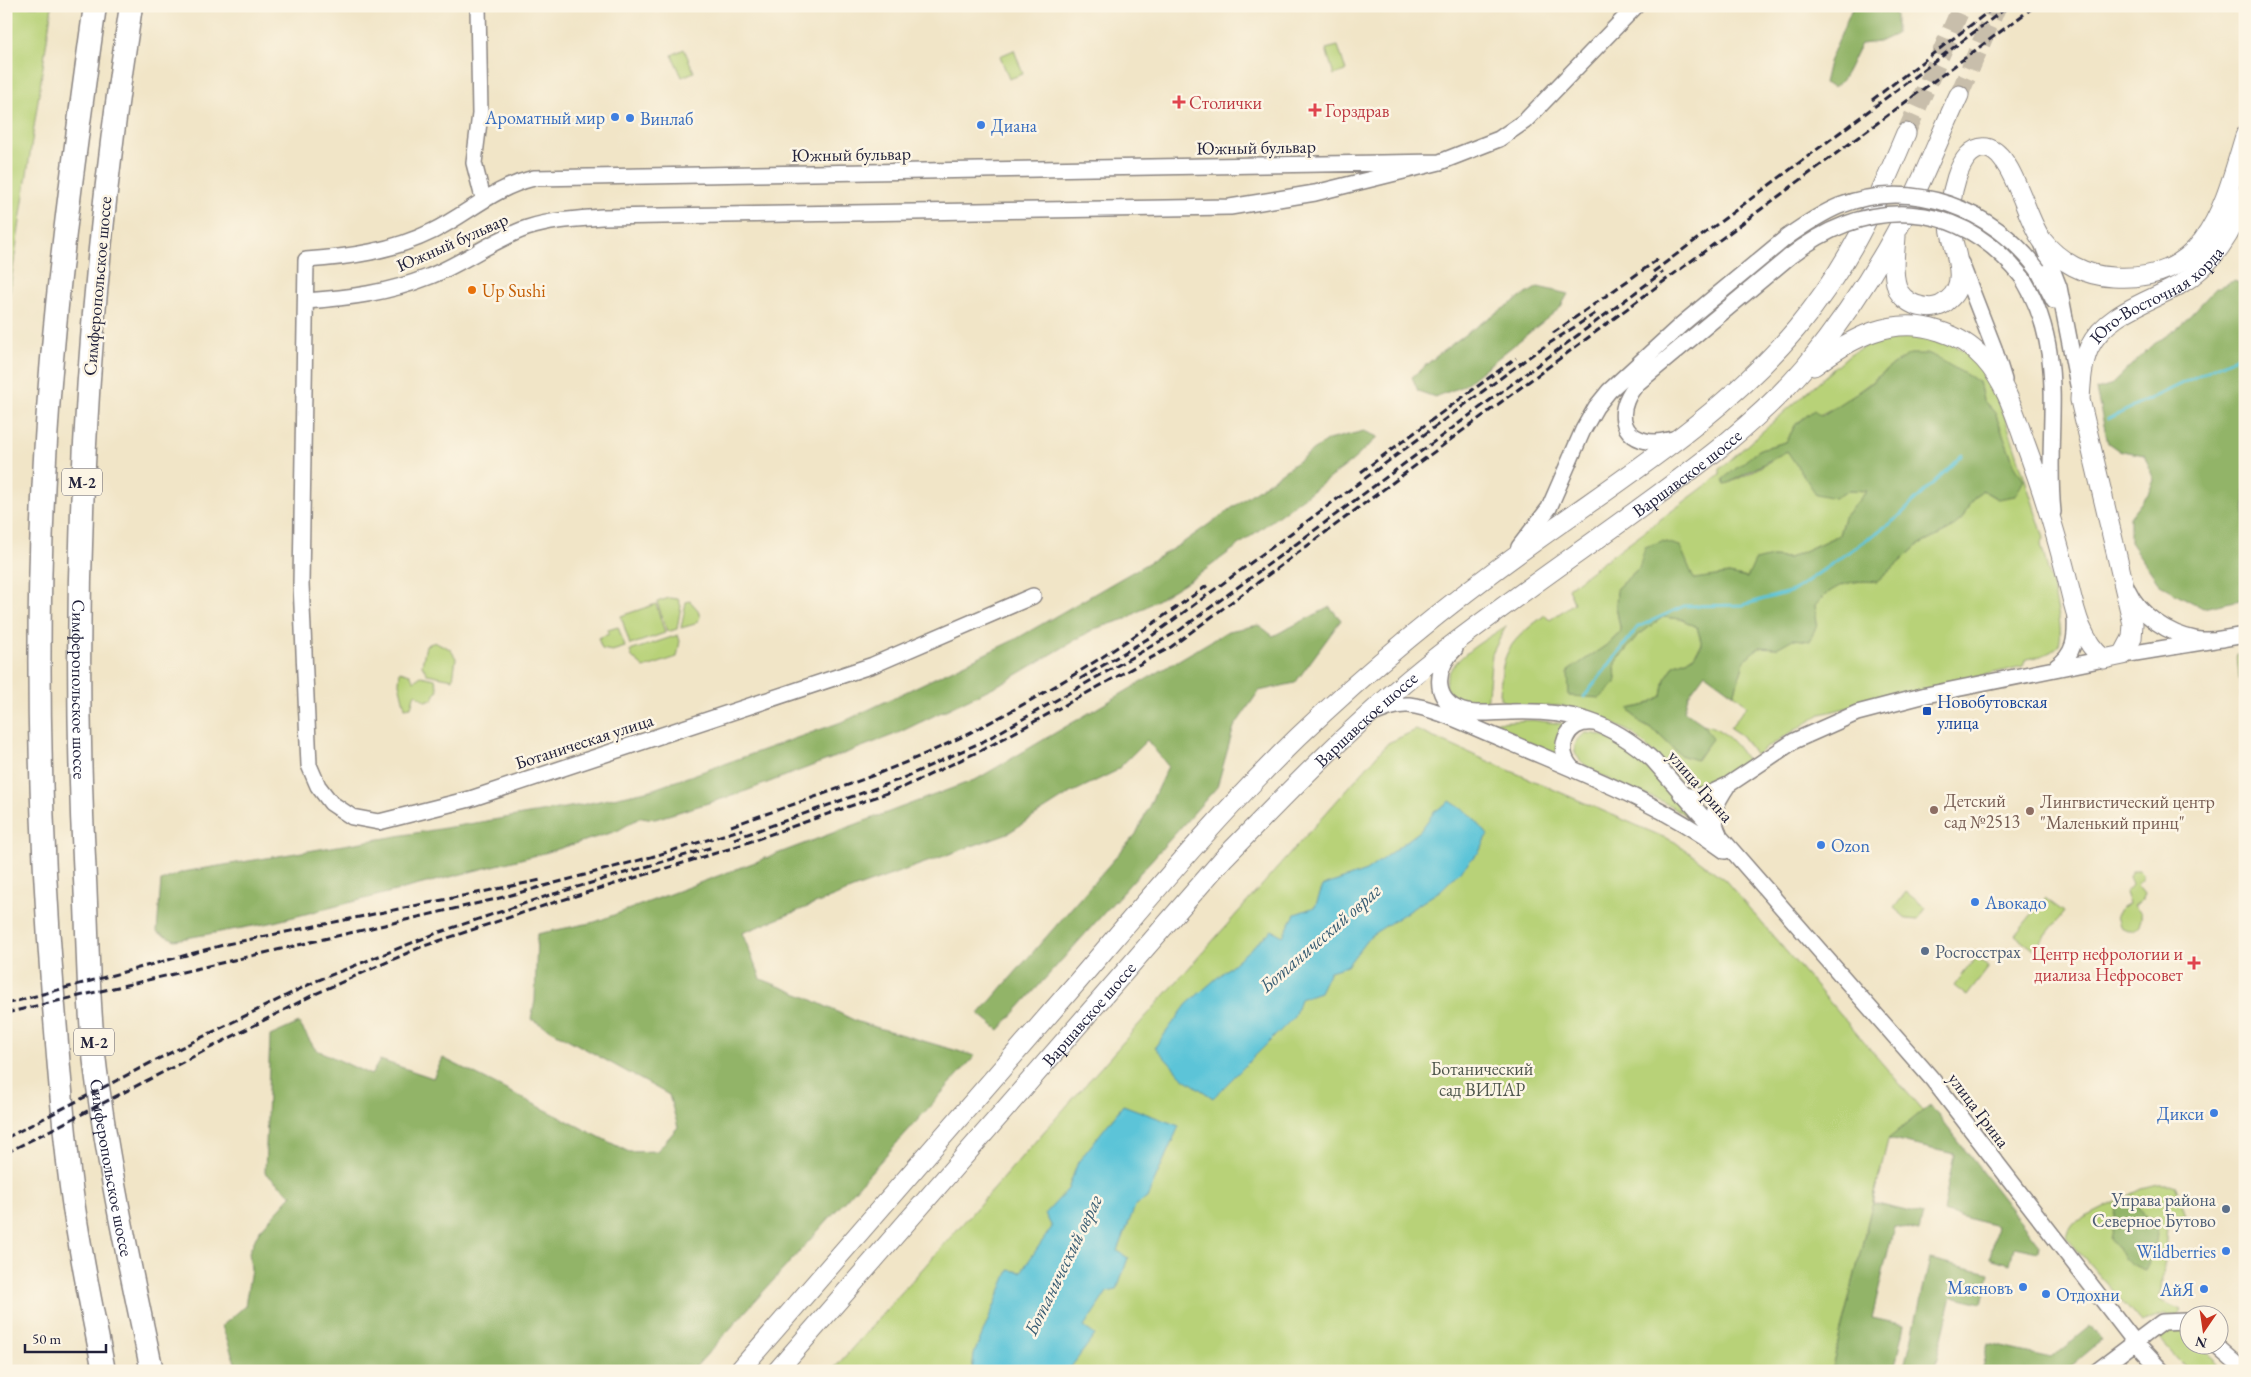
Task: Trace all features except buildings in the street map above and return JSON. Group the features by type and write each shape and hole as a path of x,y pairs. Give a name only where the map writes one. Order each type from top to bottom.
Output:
{"highway":[{"name":"Симферопольское шоссе","path":"95,6 71,178 54,331 41,539 40,645 42,823 59,1064 73,1203 104,1371"},
{"name":"Симферопольское шоссе","path":"131,6 118,90 96,276 84,438 78,585 80,769 88,961 96,1071 124,1234 152,1371"}],"main road":[{"name":"Варшавское шоссе","path":"777,1371 1223,859 1285,793 1347,734 1434,659 1710,457 1751,422 1803,369 1841,320 1896,232 1959,95"},
{"name":"Варшавское шоссе","path":"739,1371 1236,800 1322,714 1499,568 1683,437 1740,389 1760,369 1799,326 1849,256 1874,210 1906,133"},
{"name":"Юго-Восточная хорда","path":"1896,232 1895,276 1898,288 1908,301 1917,306 1934,308 1946,302 1953,296 1959,282 1956,250 1950,226 1951,200 1966,158 1979,148 1993,150 2004,161 2041,239 2060,258 2077,269 2106,277 2133,279 2163,271 2182,262 2198,249 2224,205 2245,136"},
{"name":"Юго-Восточная хорда","path":"2124,655 2129,646 2133,631 2122,572 2080,400 2082,370 2090,346 2106,327 2125,312 2178,285 2197,272 2217,252 2233,229 2245,195"},
{"path":"1783,390 1821,360 1856,338 1872,331 1902,325 1918,326 1946,333 1972,348 1994,372 2010,400 2056,528 2075,608 2088,642 2095,652 2104,659 2124,655"}],"street":[{"path":"478,6 480,114 474,163 483,198"},
{"name":"Южный бульвар","path":"1440,162 534,178 520,181 483,198 432,231 388,249 346,257 306,260 306,300 352,298 400,287 429,277 526,229 556,221 602,217 1230,207 1314,194 1440,162 1499,139 1525,121 1636,6"},
{"path":"1499,568 1523,543 1549,508 1583,430 1606,395 1682,324 1787,237 1819,215 1855,201 1890,196 1923,198 1952,204 1984,219 2014,242 2038,270 2056,305 2069,340"},
{"path":"1683,437 1654,442 1635,435 1624,421 1622,408 1627,396 1639,382 1789,257 1825,232 1846,223 1875,215 1906,214 1946,221 1975,235 2002,254 2022,277 2041,312 2050,350 2052,488 2056,528"},
{"path":"2041,239 2058,287 2080,400"},
{"path":"1956,250 1994,348 2010,400"},
{"name":"Ботаническая улица","path":"306,300 302,610 309,765 318,786 331,803 352,817 379,822 470,799 873,665 942,637 1033,596"},
{"path":"2122,572 2130,596 2148,616 2159,624 2178,634 2196,640 2222,639"},
{"path":"2055,668 2071,653 2075,644 2075,608"},
{"path":"1494,615 1449,654 1443,664 1440,685 1448,702 1460,710 1471,712 1555,712 1590,720 1608,728"},
{"path":"2124,655 2245,635"},
{"path":"1681,794 1692,797 1713,792 1728,785 1794,741 1841,718 1926,695 2104,659"},
{"name":"улица Грина","path":"1347,734 1374,714 1388,708 1404,705 1416,706 1575,771 1665,812 1714,838 1759,879 1932,1079 2134,1341 2162,1371"},
{"path":"1575,771 1564,758 1564,743 1569,732 1575,726 1588,723 1608,728"},
{"name":"улица Грина","path":"1608,728 1638,747 1653,760 1700,814 1714,838"},
{"path":"1714,838 1714,811 1728,785"},
{"path":"1700,814 1713,792"},
{"path":"2097,1371 2134,1341 2162,1322 2178,1321"},
{"path":"2225,1354 2245,1371"}],"green space":[{"path":"6,6 52,6 6,316"},
{"path":"1853,6 1891,6 1896,15 1896,34 1879,42 1861,44 1846,73 1834,88 1824,83 1829,62"},
{"path":"1338,46 1346,71 1334,75 1326,49"},
{"path":"684,49 694,72 682,77 672,55"},
{"path":"1014,50 1023,74 1009,79 1000,56"},
{"path":"2234,281 2245,285 2245,599 2203,608 2160,585 2130,542 2130,517 2148,494 2154,480 2144,455 2118,450 2108,443 2096,390 2110,386 2150,347 2179,327 2216,288"},
{"path":"1538,287 1568,294 1560,308 1463,386 1435,397 1418,391 1412,377 1427,364 1473,329"},
{"path":"1910,333 1934,336 1953,344 1977,361 1985,373 2005,417 2044,538 2041,544 2055,596 2060,627 2060,638 2055,649 2043,655 2026,659 2023,666 1821,714 1755,755 1742,736 1730,728 1747,705 1734,694 1745,659 1759,647 1777,648 1817,624 1815,605 1829,592 1851,582 1877,582 1917,546 1949,530 1962,519 1970,503 1982,490 1997,499 2014,464 1995,413 1983,400 1979,382 1895,363 1836,406 1796,424 1786,442 1760,449 1724,479 1725,485 1787,451 1798,465 1834,498 1850,490 1867,491 1844,517 1839,535 1789,558 1771,557 1748,578 1729,574 1693,580 1639,568 1617,588 1616,607 1621,632 1608,644 1569,671 1616,683 1615,664 1636,637 1663,617 1681,619 1697,627 1702,644 1692,658 1675,664 1665,679 1662,696 1646,705 1630,709 1640,723 1655,731 1680,755 1697,760 1711,739 1703,724 1724,733 1748,762 1714,785 1706,788 1689,789 1635,735 1611,722 1589,712 1563,706 1509,706 1500,699 1502,670 1509,649 1522,633 1545,615 1550,620 1574,603 1568,588 1720,475 1720,469 1850,354 1878,339"},
{"path":"1910,354 1930,354 1979,382 1983,400 1995,413 2014,464 2024,480 2015,496 1998,499 1982,490 1970,503 1962,519 1949,530 1917,546 1877,582 1851,583 1836,588 1815,605 1817,624 1810,641 1793,639 1777,648 1759,647 1745,659 1734,694 1705,673 1688,696 1684,711 1703,724 1712,739 1696,760 1680,755 1655,731 1640,723 1629,709 1646,705 1662,696 1665,679 1675,664 1692,658 1702,645 1697,627 1681,619 1663,617 1636,637 1615,664 1616,683 1600,698 1569,696 1568,671 1608,644 1621,632 1616,607 1617,588 1639,568 1645,547 1662,541 1680,546 1694,579 1729,574 1747,578 1755,561 1771,557 1789,558 1839,535 1844,517 1867,491 1850,490 1834,498 1816,494 1787,451 1725,485 1723,479 1760,449 1786,442 1796,424 1814,410 1821,416 1867,386 1895,363"},
{"path":"1364,431 1378,437 1351,462 1201,573 1126,619 1094,629 1008,680 896,734 738,794 655,819 641,817 617,831 548,852 270,923 175,940 157,932 161,881 183,872 576,806 651,790 847,720 1016,639 1181,544 1328,440"},
{"path":"669,598 678,599 681,606 677,629 667,632 657,602"},
{"path":"690,601 698,610 700,618 695,624 681,628 686,602"},
{"path":"656,604 665,633 630,645 621,616"},
{"path":"1330,607 1341,620 1295,683 1259,691 1234,727 1217,787 999,1030 979,1014 1136,834 1168,766 1147,740 1116,771 1071,793 1008,833 858,887 742,933 761,979 806,997 858,1022 975,1056 692,1371 238,1371 222,1326 245,1306 251,1269 249,1252 259,1231 292,1195 265,1173 270,1036 299,1023 315,1049 371,1075 380,1060 433,1078 443,1058 629,1152 657,1151 678,1127 669,1095 531,1019 535,1001 537,934 595,922 977,779 1228,631 1259,625 1273,636"},
{"path":"1506,626 1492,654 1487,705 1472,705 1455,699 1446,685 1448,675 1454,665 1475,646"},
{"path":"618,627 625,647 612,651 602,649 598,638 609,634 608,630"},
{"path":"678,635 680,641 677,657 644,668 632,657 630,651"},
{"path":"436,642 450,649 456,658 453,679 427,674 422,665 426,645"},
{"path":"2245,653 2245,709 2241,698 2237,654"},
{"path":"400,671 410,674 414,681 421,676 435,679 438,689 433,699 425,701 415,693 411,707 405,708 399,683"},
{"path":"1533,720 1572,725 1560,757 1475,723"},
{"name":"Ботанический сад ВИЛАР","path":"1416,730 1675,842 1725,880 1923,1111 1888,1140 1832,1367 1827,1371 832,1371 1388,743"},
{"path":"1586,733 1618,742 1633,752 1660,777 1692,819 1665,803 1600,775 1585,765 1576,755 1576,744"},
{"path":"2132,871 2139,871 2142,874 2142,880 2137,885 2144,894 2141,901 2134,906 2141,913 2140,923 2135,929 2127,930 2119,926 2116,916 2121,907 2129,904 2125,893 2132,885 2129,877"},
{"path":"1906,892 1926,908 1918,920 1907,919 1894,908"},
{"path":"2045,898 2064,912 2034,950 2015,935"},
{"path":"1976,957 1989,967 1967,996 1954,986"},
{"path":"1930,1105 2039,1245 2038,1252 2014,1247 2010,1264 1990,1258 1997,1226 1943,1212 1954,1154 1888,1139"},
{"path":"1881,1169 1873,1203 1923,1215 1919,1231 1894,1226 1872,1318 1904,1325 1894,1371 1835,1371 1832,1367"},
{"path":"2158,1185 2177,1187 2186,1216 2168,1216 2161,1301 2178,1309 2178,1314 2177,1316 2163,1315 2141,1323 2066,1237 2072,1224 2142,1189"},
{"path":"2126,1201 2136,1202 2145,1217 2154,1219 2156,1225 2157,1238 2145,1270 2128,1261 2110,1239 2117,1206"},
{"path":"1930,1259 1989,1273 1982,1303 1952,1296 1934,1371 1904,1371"},
{"path":"2090,1326 2102,1340 2065,1371 1981,1371 1988,1344 2051,1358"},
{"path":"2178,1330 2178,1354 2208,1354 2214,1359 2218,1371 2189,1371 2160,1339 2163,1333"}],"water":[{"path":"1450,801 1470,814 1488,835 1479,852 1441,890 1370,936 1347,966 1330,971 1320,992 1300,999 1294,1017 1213,1098 1182,1077 1155,1047 1187,1004 1272,930 1283,936 1295,914 1315,907 1323,886 1366,871 1420,831 1434,812"},
{"path":"1123,1105 1179,1126 1147,1198 1135,1206 1118,1251 1128,1258 1117,1290 1107,1292 1084,1327 1095,1335 1068,1371 972,1371 974,1354 1009,1270 1021,1272 1052,1227 1045,1214 1068,1189 1078,1162"}],"waterway":[{"name":"Ботанический овраг","path":"2108,419 2245,353"},
{"name":"Ботанический овраг","path":"1584,697 1638,627 1684,606 1743,605 1793,591 1896,519 1962,455"}],"tunnel":[{"path":"1906,133 1962,6"},
{"path":"1959,95 1997,6"}],"railway":[{"path":"1872,100 1996,6"},
{"path":"1653,272 2009,6"},
{"path":"6,1153 315,994 421,947 546,905 729,849 904,787 988,747 1171,647 2035,6"},
{"path":"1553,333 1660,258"},
{"path":"734,839 901,779 984,741 1180,630 1663,272"},
{"path":"1080,679 1149,638 1536,352 1596,313"},
{"path":"1361,472 1516,358"},
{"path":"731,826 887,770 977,729 1037,697 1095,661 1208,585"},
{"path":"6,1013 496,899 651,857 743,829"},
{"path":"6,1138 158,1059 316,981 437,933 550,895 713,847"},
{"path":"6,1004 227,944 541,880"}],"place":[{"name":"Столички","path":"1179,102"},
{"name":"Горздрав","path":"1315,110"},
{"name":"Ароматный мир","path":"615,117"},
{"name":"Винлаб","path":"630,118"},
{"name":"Диана","path":"981,125"},
{"name":"Up Sushi","path":"472,290"},
{"name":"Новобутовская улица","path":"1927,711"},
{"name":"Детский сад №2513","path":"1934,810"},
{"name":"Лингвистический центр \"Маленький принц\"","path":"2030,811"},
{"name":"Ozon","path":"1821,845"},
{"name":"Авокадо","path":"1975,902"},
{"name":"Росгосстрах","path":"1925,951"},
{"name":"Центр нефрологии и диализа Нефросовет","path":"2194,963"},
{"name":"Дикси","path":"2214,1113"},
{"name":"Управа района Северное Бутово","path":"2226,1209"},
{"name":"Wildberries","path":"2226,1251"},
{"name":"Мясновъ","path":"2023,1287"},
{"name":"АйЯ","path":"2204,1289"},
{"name":"Отдохни","path":"2046,1294"}]}
